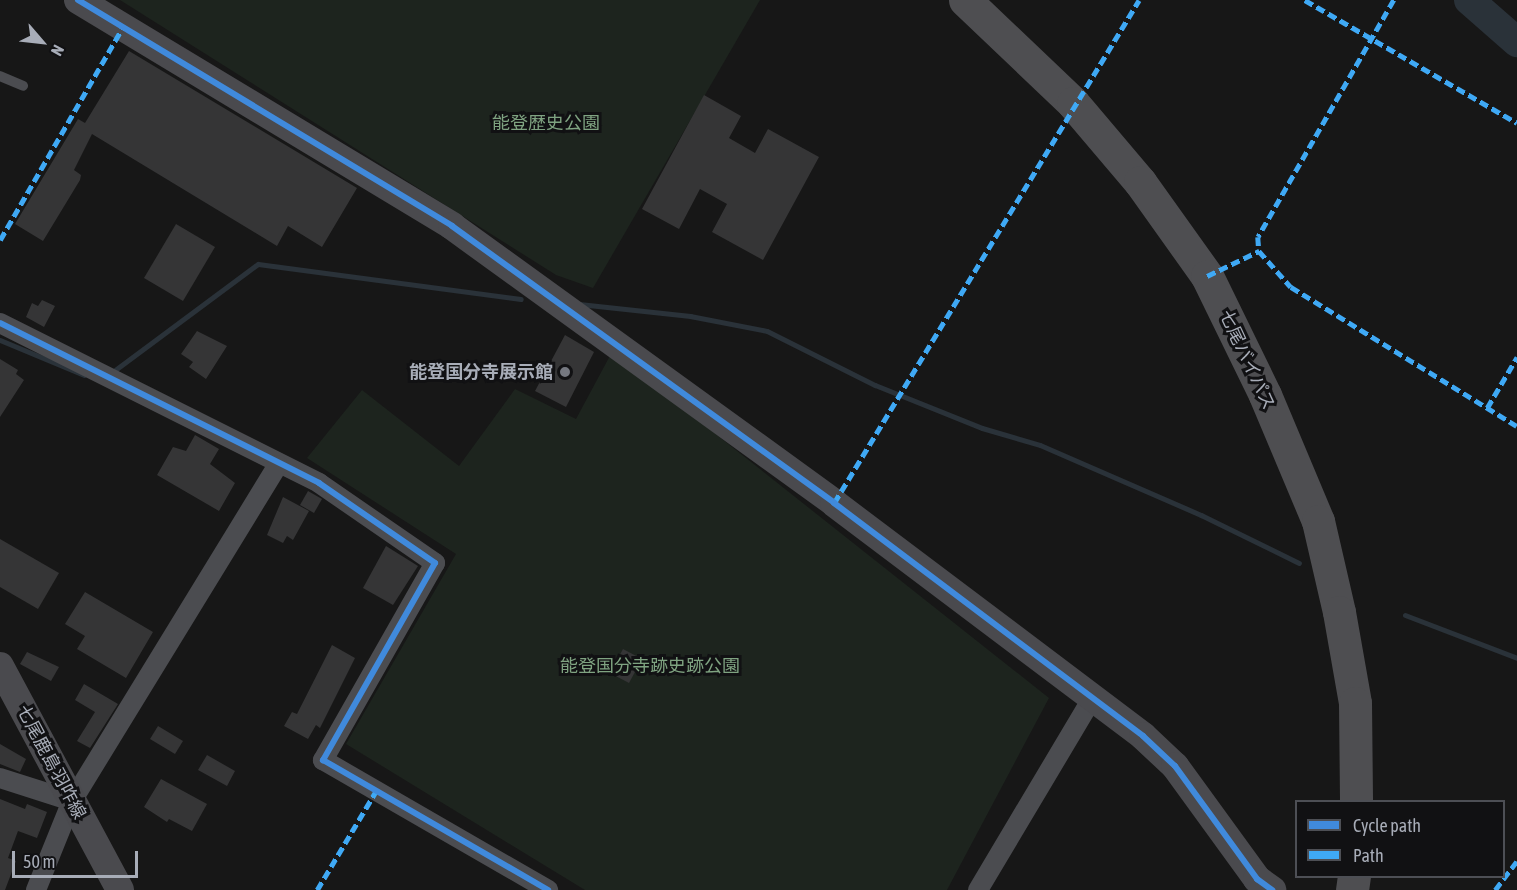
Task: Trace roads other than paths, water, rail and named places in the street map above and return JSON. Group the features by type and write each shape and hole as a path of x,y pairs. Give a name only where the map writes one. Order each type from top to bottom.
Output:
{"highway":[{"name":"七尾バイパス","path":"965,0 1073,103 1140,182 1207,276 1260,385 1318,521 1334,589 1355,703 1356,800"}],"street":[{"path":"78,0 452,226 834,503 1093,697 1175,766 1257,879 1272,890"},
{"path":"0,323 278,465 319,483 435,563 323,760 548,890"},
{"path":"36,890 72,801 278,465"},
{"name":"七尾鹿島羽咋線","path":"0,666 120,890"},
{"path":"978,890 1093,697"},
{"path":"0,778 72,801"}],"lane":[{"path":"0,76 23,86"}],"waterway":[{"path":"1469,0 1517,42"},
{"path":"111,373 258,264 521,299"},
{"path":"579,304 690,316 767,331 875,385 982,428 1040,445 1201,515 1299,563"},
{"path":"0,340 84,375"},
{"path":"1405,615 1517,658"}],"place":[{"name":"能登国分寺展示館","path":"565,372"}],"park label":[{"name":"能登歴史公園","path":"546,123"},
{"name":"能登国分寺跡史跡公園","path":"650,666"}]}
